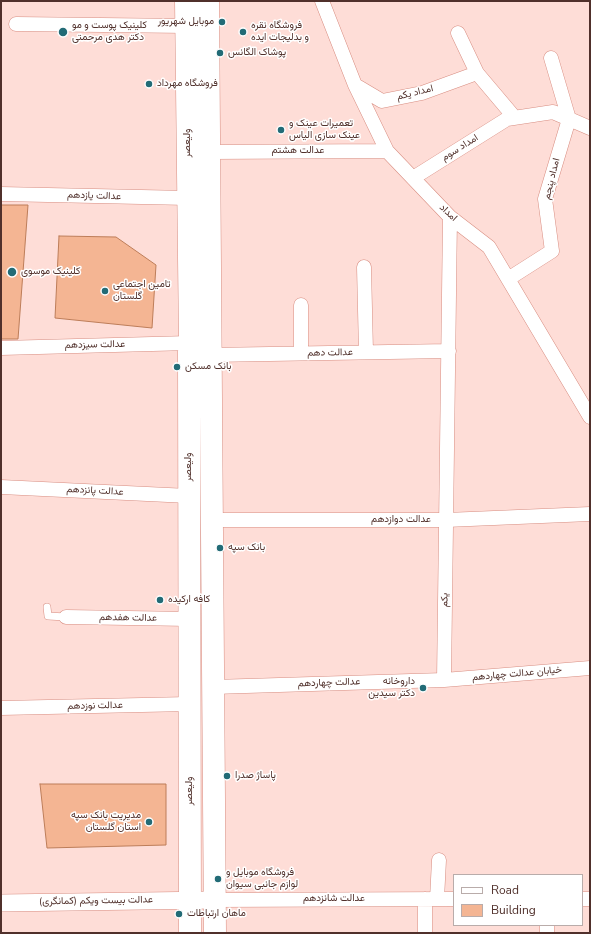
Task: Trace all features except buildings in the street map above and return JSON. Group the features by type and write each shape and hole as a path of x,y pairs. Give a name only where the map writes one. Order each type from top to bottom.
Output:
{"main road":[{"name":"ولیعصر","path":"186,1 190,343 190,933"},
{"name":"ولیعصر","path":"208,1 215,933"}],"street":[{"name":"امداد","path":"322,1 355,85 387,151 450,217 489,247 590,417"},
{"path":"16,24 187,26"},
{"path":"458,33 477,73 511,118 553,112 590,128"},
{"path":"550,58 569,119"},
{"name":"امداد یکم","path":"355,85 382,101 422,93 477,73"},
{"name":"امداد سوم","path":"413,178 511,118"},
{"name":"امداد پنجم","path":"508,279 552,251 545,199 569,119"},
{"name":"عدالت هشتم","path":"209,152 387,151"},
{"name":"عدالت یازدهم","path":"1,194 188,198"},
{"name":"یکم","path":"444,680 450,217"},
{"path":"364,267 366,352"},
{"path":"301,305 301,353"},
{"name":"عدالت سیزدهم","path":"1,348 190,343"},
{"name":"عدالت دهم","path":"210,355 449,351"},
{"name":"عدالت پانزدهم","path":"1,487 189,496"},
{"name":"عدالت دوازدهم","path":"211,520 446,520 590,514"},
{"name":"عدالت هفدهم","path":"66,617 190,619"},
{"name":"خیابان عدالت چهاردهم","path":"444,680 590,668"},
{"name":"عدالت چهاردهم","path":"213,687 444,680"},
{"name":"عدالت نوزدهم","path":"1,708 190,704"},
{"path":"425,933 439,860"},
{"name":"عدالت شانزدهم","path":"214,900 453,899"},
{"name":"عدالت بیست ویکم (کمانگری)","path":"1,903 214,900"}],"lane":[{"path":"47,607 48,616 66,617"}],"place":[{"name":"موبایل شهریور","path":"222,22"},
{"name":"کلینیک پوست و مو دکتر هدی مرحمتی","path":"63,32"},
{"name":"فروشگاه نقره و بدلیجات ایده","path":"243,32"},
{"name":"پوشاک الگانس","path":"220,53"},
{"name":"فروشگاه مهرداد","path":"149,84"},
{"name":"تعمیرات عینک و عینک سازی الیاس","path":"281,130"},
{"name":"کلینیک موسوی","path":"12,272"},
{"name":"تامین اجتماعی گلستان","path":"105,291"},
{"name":"بانک مسکن","path":"177,367"},
{"name":"بانک سپه","path":"220,548"},
{"name":"کافه ارکیده","path":"160,600"},
{"name":"داروخانه دکتر سیدین","path":"423,688"},
{"name":"پاساژ صدرا","path":"227,776"},
{"name":"مدیریت بانک سپه استان گلستان","path":"149,822"},
{"name":"فروشگاه موبایل و لوازم جانبی سیوان","path":"218,879"},
{"name":"ماهان ارتباطات","path":"179,914"}]}
